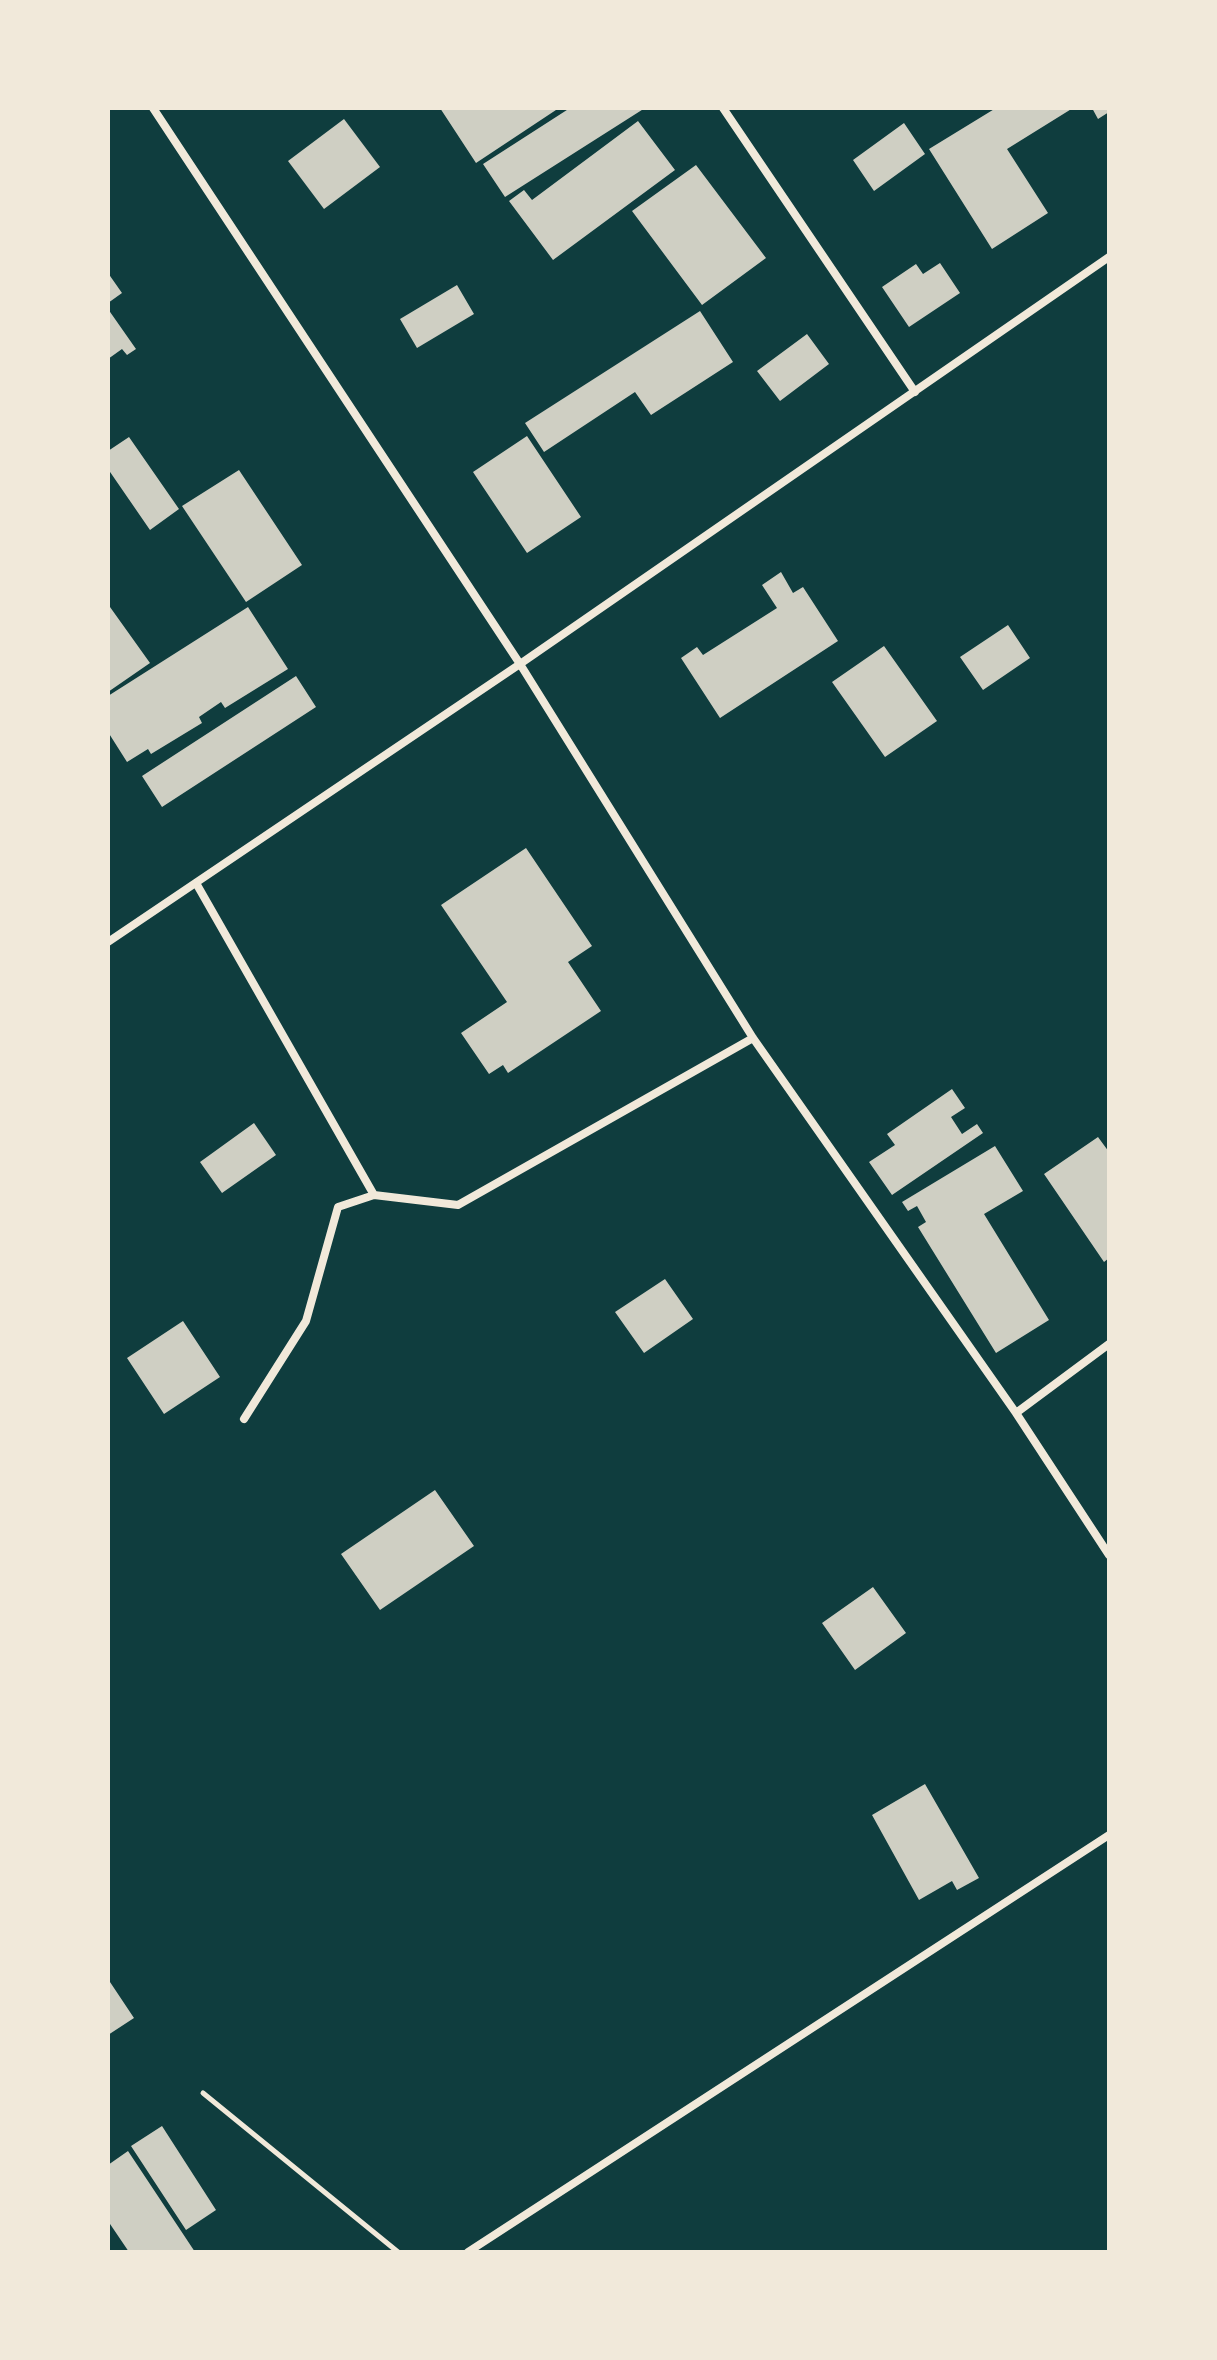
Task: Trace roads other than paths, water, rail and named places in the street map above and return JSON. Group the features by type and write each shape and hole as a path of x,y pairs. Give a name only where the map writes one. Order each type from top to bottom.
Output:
{"street":[{"path":"153,108 520,664 753,1038 1016,1413 1109,1555"},
{"path":"723,108 915,392"},
{"path":"108,942 520,664 1109,257"},
{"path":"196,883 374,1195"},
{"path":"244,1419 306,1321 338,1207 374,1195 458,1205 753,1038"},
{"path":"1016,1413 1109,1344"},
{"path":"468,2252 1109,1835"}]}
